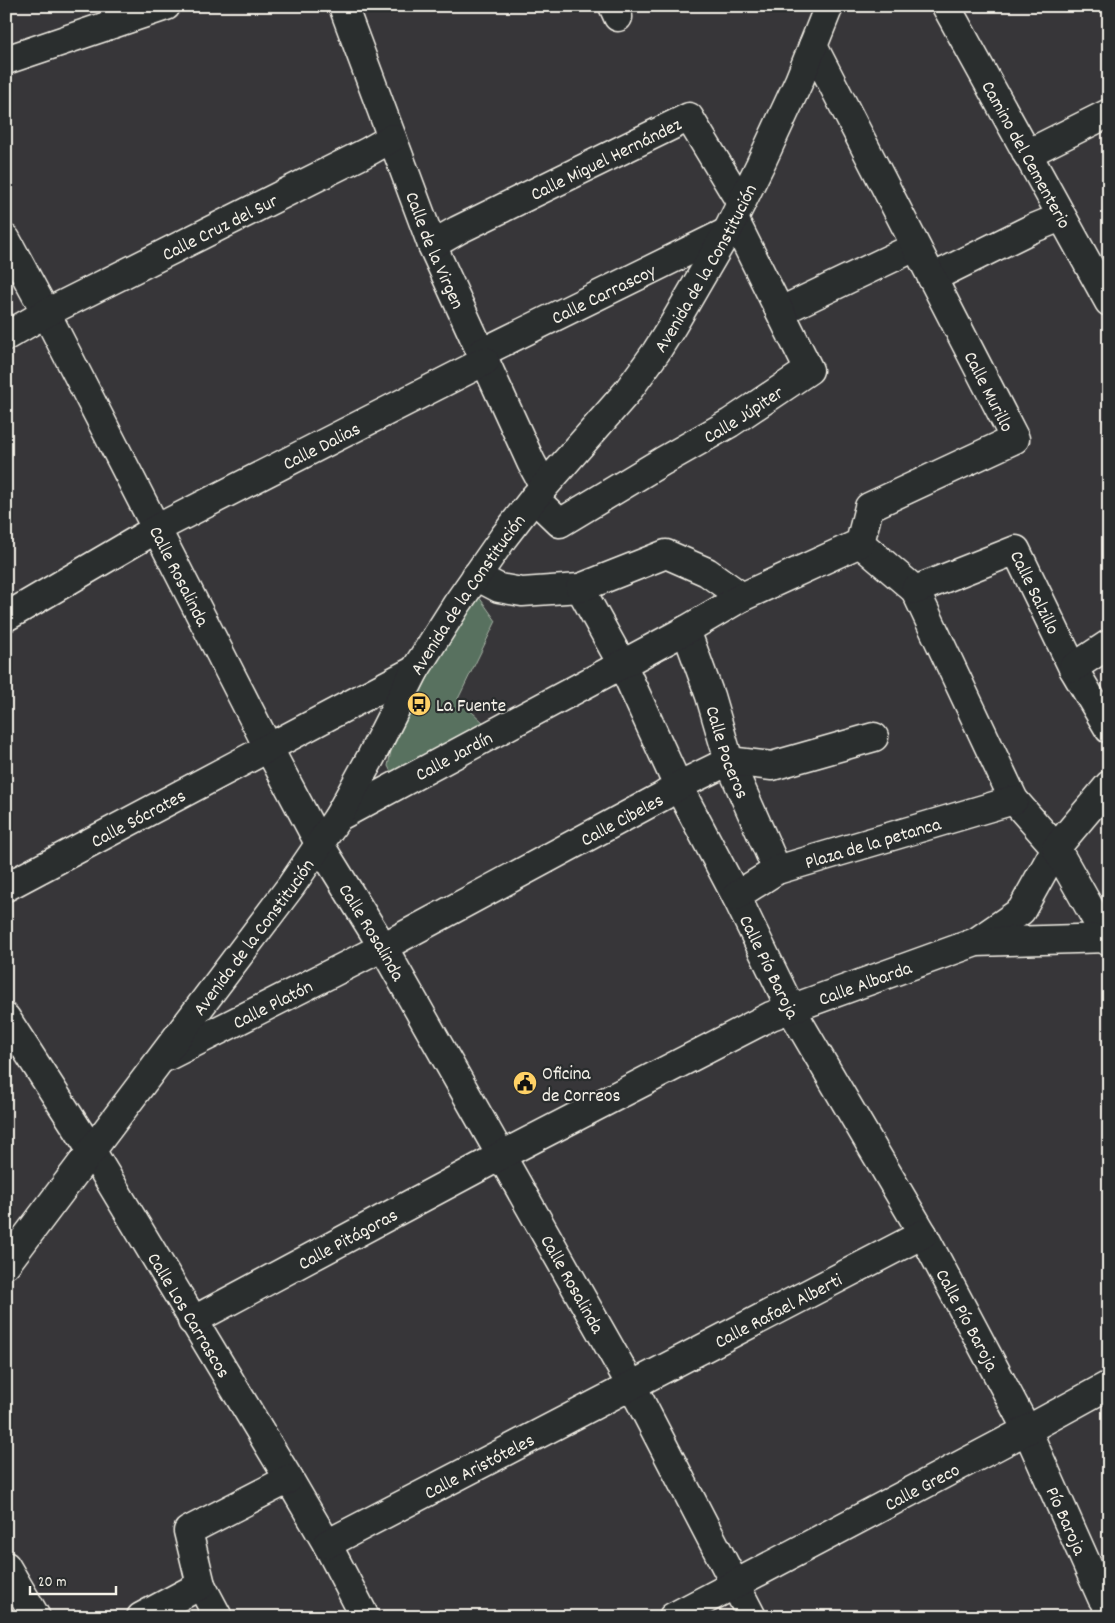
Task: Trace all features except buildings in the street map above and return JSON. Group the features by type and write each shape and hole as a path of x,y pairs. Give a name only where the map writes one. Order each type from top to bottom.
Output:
{"street":[{"path":"6,60 166,6"},
{"name":"Calle de la Virgen","path":"343,6 432,245 531,462 539,492"},
{"name":"Avenida de la Constitución","path":"6,1264 320,845 338,817 415,670 476,576 539,492 627,392 656,352 702,277 734,218 777,129 829,6"},
{"name":"Camino del Cementerio","path":"946,6 1109,302"},
{"name":"Calle Murillo","path":"813,46 1015,439 869,507 860,543"},
{"path":"1027,154 1109,113"},
{"name":"Calle Miguel Hernández","path":"432,245 458,230 689,117 734,218"},
{"name":"Calle Cruz del Sur","path":"6,336 46,312 392,138"},
{"path":"932,278 1029,230 1061,217"},
{"name":"Calle Júpiter","path":"539,492 560,523 730,423 809,370 734,218"},
{"name":"Calle Carrascoy","path":"483,357 734,218"},
{"name":"Calle Rosalinda","path":"6,239 158,528 268,747 320,845 383,947 632,1386 752,1617"},
{"path":"781,311 915,247"},
{"name":"Calle Dalias","path":"6,617 158,528 483,357"},
{"path":"686,630 742,597 860,543 915,590 1014,800 1056,848 1108,939"},
{"name":"Calle Salzillo","path":"915,590 1016,550 1074,668 1109,729"},
{"path":"476,576 499,588 522,592 580,588 666,554 707,572 742,597"},
{"name":"Calle Pío Baroja","path":"580,588 622,664 678,786 736,896 791,1009 922,1234 1027,1430"},
{"name":"Calle Jardín","path":"338,817 686,630"},
{"name":"Calle Poceros","path":"686,630 710,696 730,761 777,870"},
{"path":"1074,668 1109,644"},
{"name":"Calle Sócrates","path":"6,887 415,670"},
{"path":"730,761 772,766 874,737"},
{"name":"Calle Cibeles","path":"383,947 663,796 678,786 730,761"},
{"path":"976,942 1021,911 1056,848 1109,785"},
{"name":"Plaza de la petanca","path":"736,896 777,870 1014,800"},
{"name":"Calle Albarda","path":"502,1155 771,1016 976,942 1108,939"},
{"name":"Calle Platón","path":"160,1060 383,947"},
{"name":"Calle Los Carrascos","path":"7,1021 91,1150 192,1321 289,1479 327,1544 365,1617"},
{"name":"Calle Pitágoras","path":"192,1321 502,1155"},
{"name":"Calle Rafael Alberti","path":"632,1386 922,1234"},
{"name":"Calle Greco","path":"673,1617 1109,1385"},
{"name":"Calle Aristóteles","path":"327,1544 632,1386"},
{"name":"Pío Baroja","path":"1027,1430 1102,1598 1109,1609"},
{"path":"218,1617 201,1585 188,1531 289,1479"},
{"path":"6,1566 36,1617"},
{"path":"140,1617 201,1585"}],"green space":[{"path":"479,597 496,621 458,699 484,723 400,771 391,772 388,766 391,751 432,669"}],"place":[{"name":"La Fuente","path":"419,704"},
{"name":"Oficina de Correos","path":"525,1083"}]}
